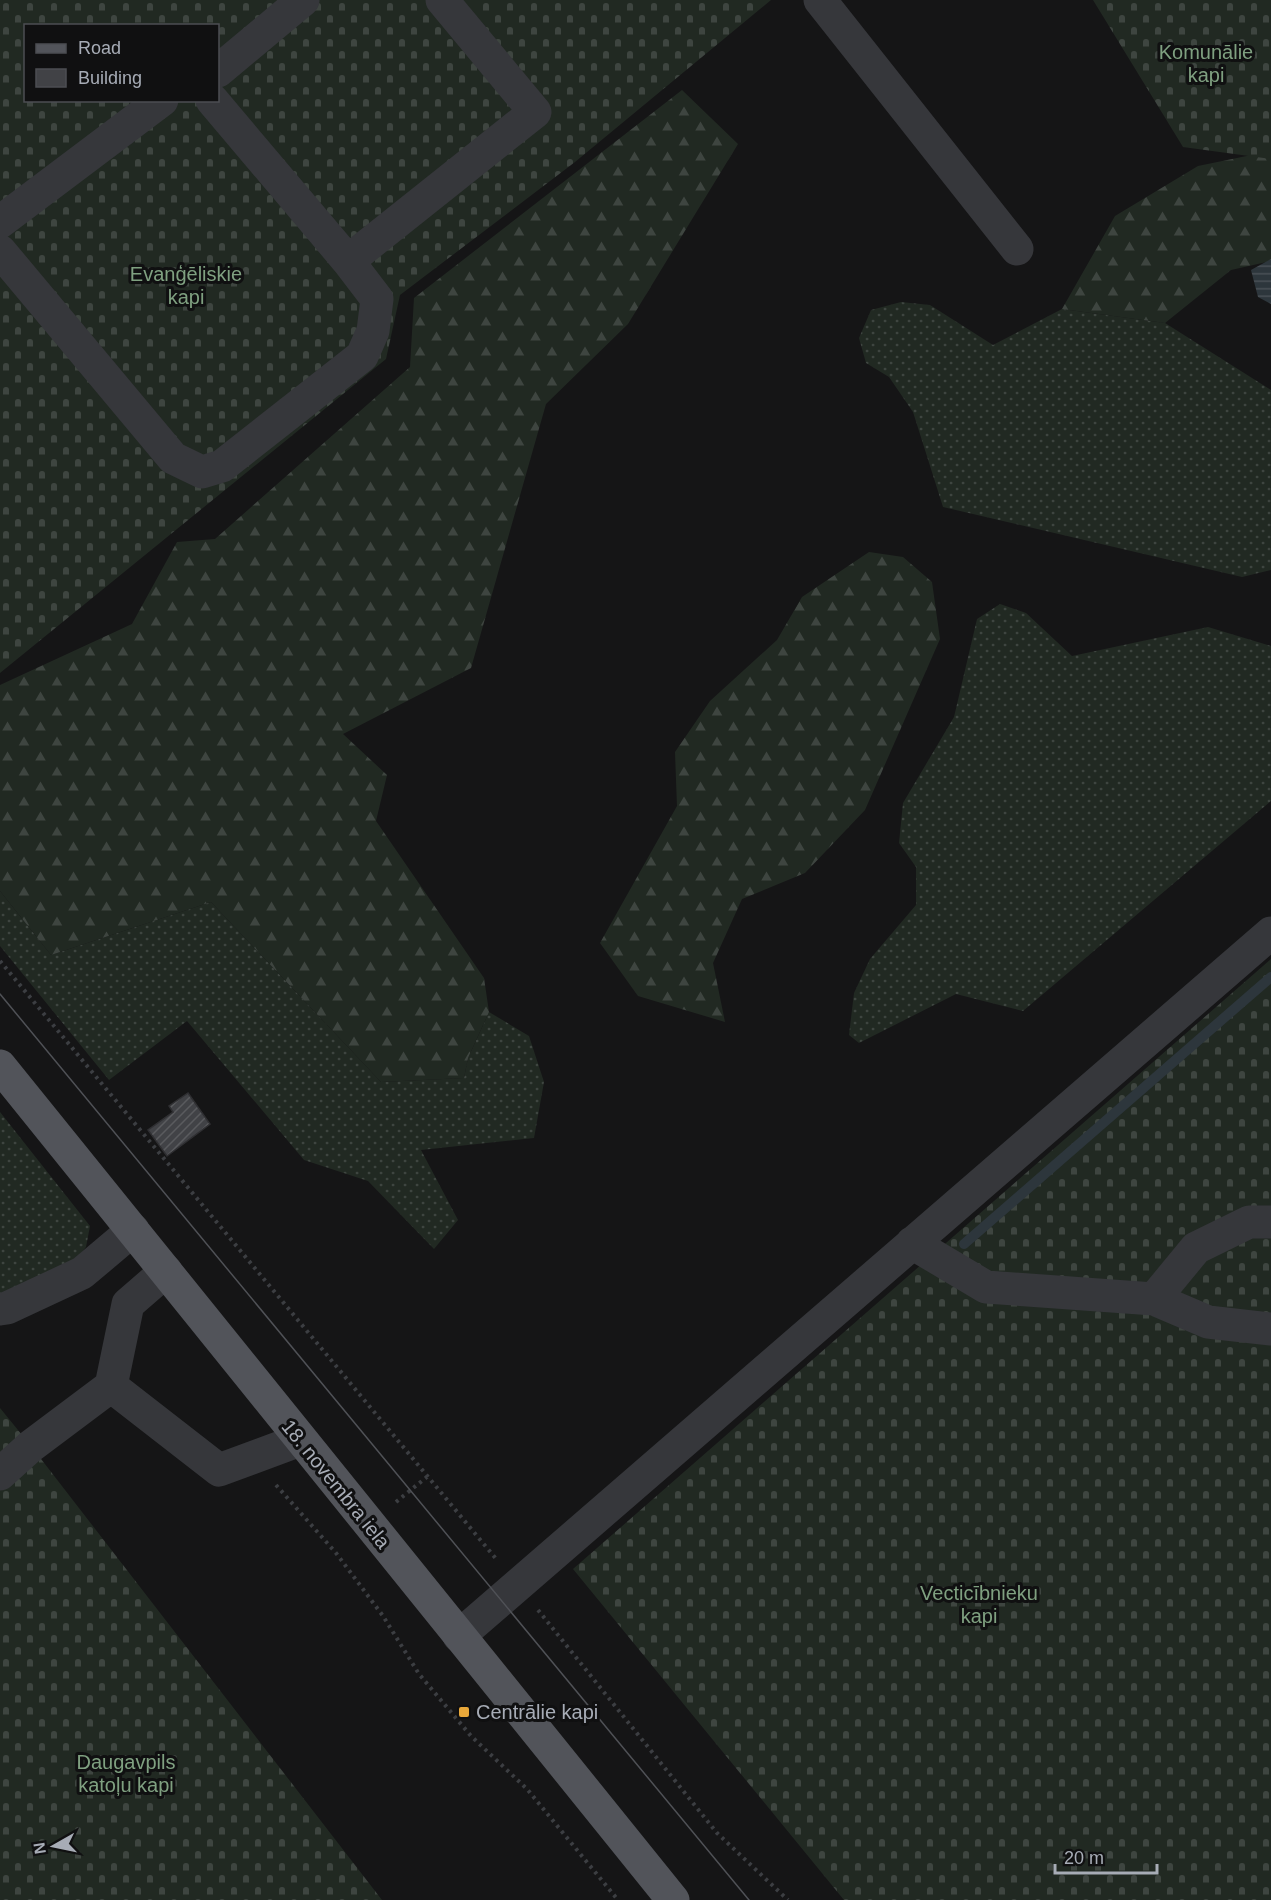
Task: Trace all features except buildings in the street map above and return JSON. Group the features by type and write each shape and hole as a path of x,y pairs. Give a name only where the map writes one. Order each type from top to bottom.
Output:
{"main road":[{"name":"18. novembra iela","path":"0,1065 673,1900"}],"lane":[{"path":"219,70 303,0"},
{"path":"348,261 535,112 442,0"},
{"path":"820,0 1017,249"},
{"path":"0,222 159,102"},
{"path":"0,251 173,458 202,472 222,466 362,356 373,331 377,299 348,261 214,102"},
{"path":"459,1636 1271,933"},
{"path":"1154,1299 1196,1248 1249,1222 1271,1222"},
{"path":"0,1309 7,1308 82,1273 133,1230"},
{"path":"912,1243 986,1287 1154,1299 1208,1322 1271,1329"},
{"path":"0,1474 32,1446 111,1386 128,1304 166,1271"},
{"path":"111,1386 219,1470 300,1440"}],"path":[{"path":"0,961 518,1585 717,1833 788,1900"},
{"path":"252,1458 336,1554 383,1616 419,1674 471,1736 527,1789 618,1900"},
{"path":"394,1505 428,1476"}],"green space":[{"name":"Evanģēliskie kapi","path":"0,0 771,0 575,162 400,295 386,359 0,673"},
{"name":"Komunālie kapi","path":"1093,0 1271,0 1271,159 1183,147"},
{"path":"682,90 738,144 628,324 546,404 471,668 343,734 387,775 376,821 484,978 489,1012 468,1058 464,1078 381,1082 211,902 51,955 0,891 0,685 132,624 177,542 215,539 410,367 414,298"},
{"path":"1271,151 1271,261 1231,270 1165,323 1062,309 1115,216 1198,166"},
{"path":"901,302 930,305 993,345 1062,309 1165,323 1271,390 1271,570 1242,577 943,507 913,412 889,377 866,363 859,338 871,310"},
{"path":"869,552 903,557 932,582 940,639 865,810 805,873 742,899 713,963 725,1022 638,996 600,943 677,806 675,752 710,701 777,640 802,597"},
{"path":"1000,604 1026,613 1072,656 1208,627 1271,646 1271,801 1023,1011 956,994 859,1043 849,1035 854,993 870,959 916,905 916,867 899,843 903,803 954,717 977,619"},
{"path":"0,891 51,955 211,902 381,1082 464,1078 468,1058 489,1012 529,1036 544,1082 534,1138 421,1150 458,1220 434,1249 368,1181 304,1160 187,1021 109,1080 0,946"},
{"name":"Vecticībnieku kapi","path":"1271,959 1271,1900 844,1900 573,1569"},
{"path":"0,1112 90,1226 86,1247 69,1269 0,1296"},
{"name":"Daugavpils katoļu kapi","path":"0,1408 31,1446 382,1900 0,1900"}],"shaded area":[{"path":"1271,259 1271,304 1258,297 1251,270"}],"waterway":[{"path":"964,1244 1271,977"}],"tram line":[{"path":"0,994 749,1900"}],"place":[{"name":"Centrālie kapi","path":"464,1712"}]}
